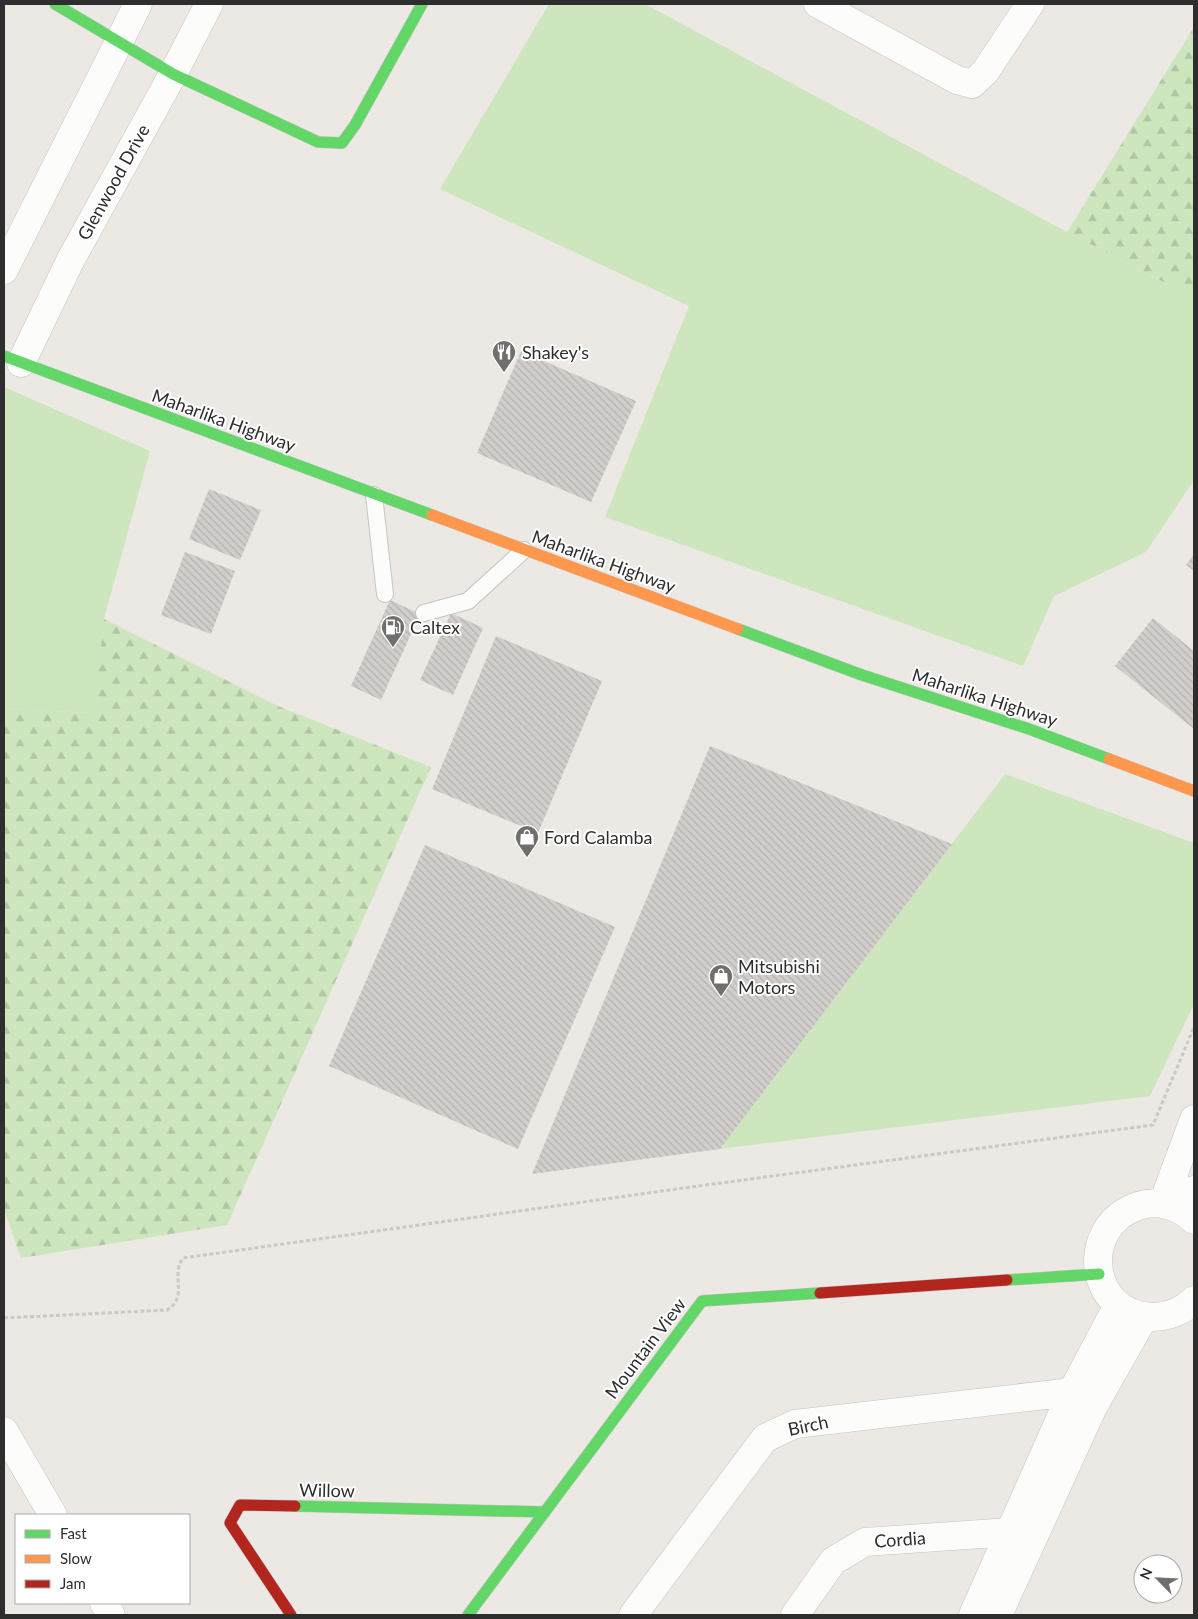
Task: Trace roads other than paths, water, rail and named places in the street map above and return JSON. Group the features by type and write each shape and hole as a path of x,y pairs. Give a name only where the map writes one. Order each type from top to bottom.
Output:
{"main road":[{"path":"55,4 173,74 318,142 342,143 355,125 422,4"},
{"name":"Maharlika Highway","path":"12,360 862,675 1029,729 1194,791"},
{"name":"Mountain View","path":"468,1615 702,1301 1099,1274"},
{"name":"Willow","path":"291,1615 230,1522 240,1505 545,1512"}],"street":[{"path":"4,270 138,4"},
{"name":"Glenwood Drive","path":"12,360 70,261 173,74 209,4"},
{"path":"818,4 957,80 972,84 985,72 1030,4"},
{"path":"1194,1119 1184,1206 1144,1204 1126,1210 1112,1222 1102,1238 1097,1256 1099,1274 1106,1291 1118,1304 1130,1312 1144,1317 1162,1317 1178,1312 1194,1300"},
{"path":"973,1615 1072,1392 1118,1304"},
{"path":"998,1615 1094,1407 1144,1317"},
{"name":"Birch","path":"633,1615 765,1438 795,1424 1072,1392"},
{"path":"4,1431 52,1514"},
{"name":"Cordia","path":"794,1615 833,1561 865,1542 1010,1532"},
{"path":"105,1604 111,1615"}],"lane":[{"path":"374,495 385,594"},
{"path":"424,613 468,601 524,550"}],"place":[{"name":"Shakey's","path":"504,373"},
{"name":"Caltex","path":"393,648"},
{"name":"Ford Calamba","path":"527,858"},
{"name":"Mitsubishi Motors","path":"721,997"}]}
